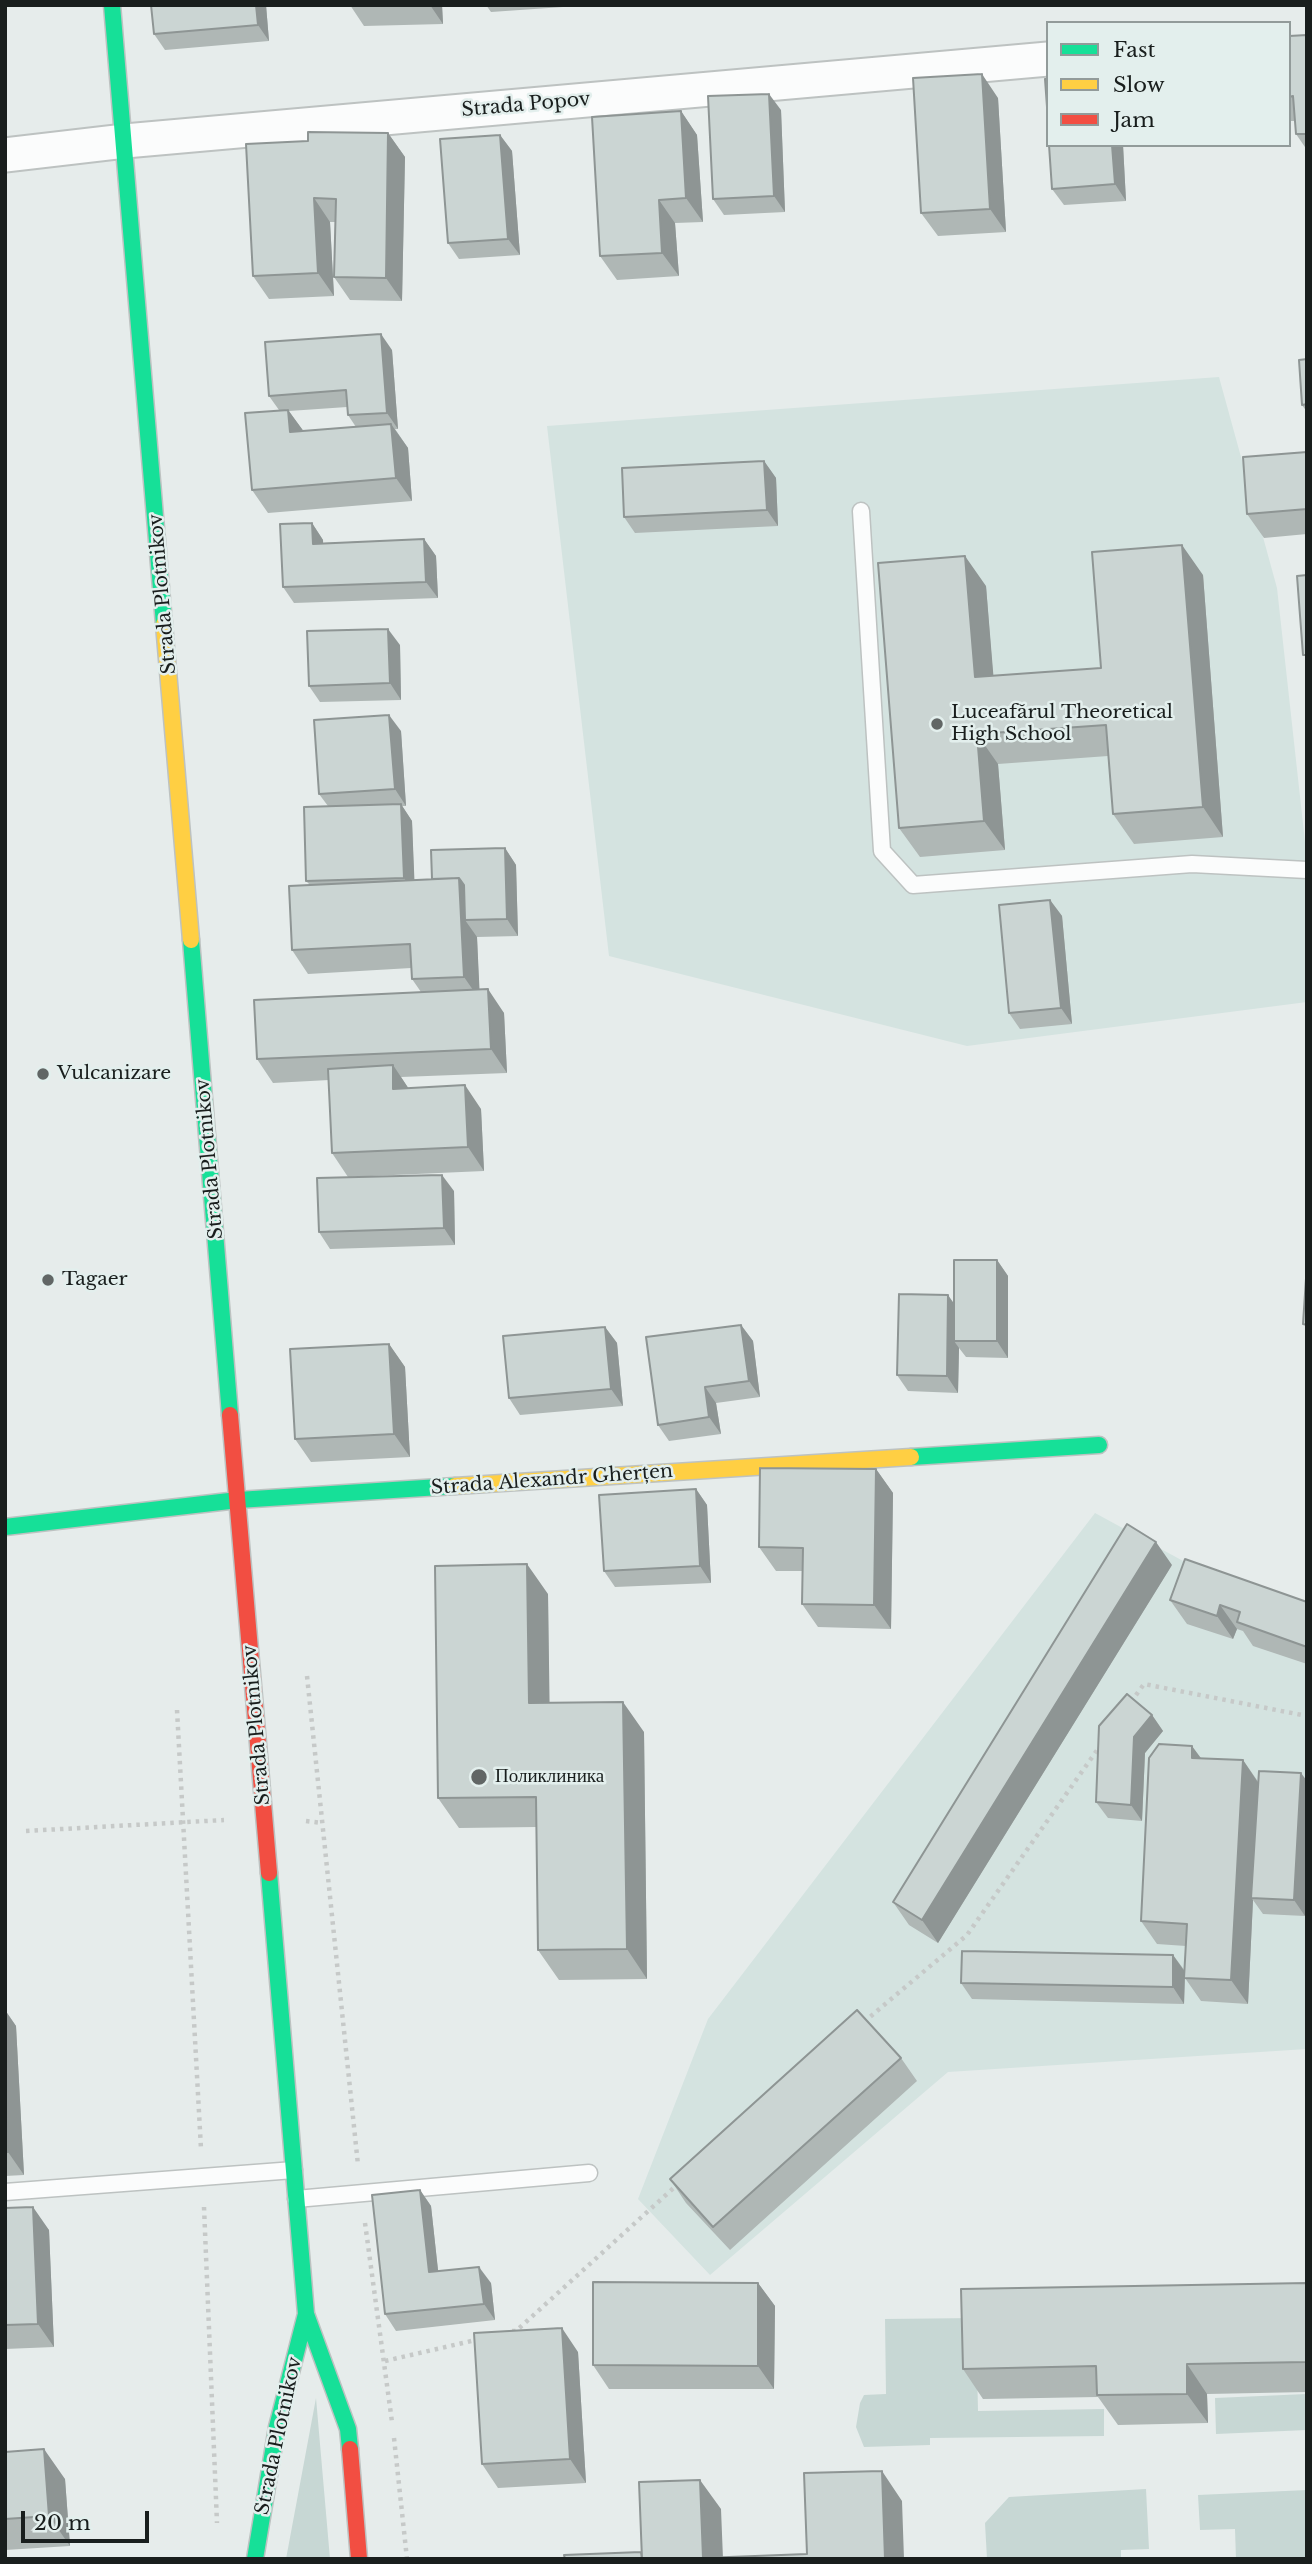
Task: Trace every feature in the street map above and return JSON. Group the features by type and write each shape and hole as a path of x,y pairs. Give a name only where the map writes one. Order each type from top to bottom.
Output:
{"main road":[{"name":"Strada Plotnikov","path":"112,5 306,2314 348,2429 359,2559"},
{"name":"Strada Alexandr Gherțen","path":"5,1527 238,1500 1099,1445"},
{"name":"Strada Plotnikov","path":"255,2559 276,2427 306,2314"}],"street":[{"name":"Strada Popov","path":"5,155 125,141 1046,59"}],"lane":[{"path":"861,511 882,851 913,885 1192,864 1307,870"},
{"path":"5,2192 294,2170"},
{"path":"296,2199 589,2173"}],"path":[{"path":"307,1676 361,2193 385,2361 407,2559"},
{"path":"1128,1707 1144,1684 1307,1716"},
{"path":"177,1710 203,2176 217,2529"},
{"path":"861,2024 967,1935 1104,1741"},
{"path":"26,1831 264,1817 323,1823"},
{"path":"503,2334 516,2331 687,2176"},
{"path":"385,2361 490,2337"}],"shaded area":[{"name":"Luceafărul Theoretical High School","path":"1219,377 1277,588 1307,860 1307,1002 967,1046 609,956 547,426"},
{"path":"1095,1513 1218,1580 1307,1610 1307,2049 948,2072 710,2275 638,2199 708,2019"},
{"path":"976,2318 978,2411 1104,2409 1104,2436 930,2438 930,2445 864,2447 856,2427 860,2403 864,2395 886,2394 885,2319"},
{"path":"1307,2394 1307,2430 1216,2434 1215,2398"},
{"path":"316,2398 330,2559 286,2559"},
{"path":"1146,2489 1149,2549 1121,2550 1121,2559 987,2559 985,2523 1009,2497"},
{"path":"1307,2490 1307,2559 1236,2559 1235,2529 1200,2530 1198,2495"}],"building":[{"path":"151,5 256,5 258,25 154,34"},
{"path":"1307,35 1307,134 1296,134 1291,96 1291,36"},
{"path":"982,74 990,209 921,213 913,78"},
{"path":"769,94 774,196 713,199 708,96"},
{"path":"681,111 686,198 659,200 662,253 600,256 592,117"},
{"path":"308,132 388,133 386,278 334,277 336,199 314,198 318,273 253,276 246,144 308,141"},
{"path":"500,135 508,239 448,243 440,139"},
{"path":"1049,147 1112,147 1115,184 1052,189"},
{"path":"381,334 387,413 348,415 346,390 269,396 265,342"},
{"path":"1307,359 1307,404 1302,405 1299,360"},
{"path":"288,410 290,432 391,424 396,478 252,490 245,413"},
{"path":"1307,452 1307,509 1247,514 1243,457"},
{"path":"764,461 767,510 624,517 622,468"},
{"path":"312,523 313,544 424,539 426,582 283,587 280,524"},
{"path":"1182,545 1203,807 1113,814 1106,725 977,734 984,821 899,828 878,563 965,556 975,677 1101,668 1092,552"},
{"path":"1307,575 1307,655 1303,655 1297,576"},
{"path":"388,629 390,683 309,686 307,631"},
{"path":"389,715 395,789 319,794 314,720"},
{"path":"401,804 404,878 306,881 304,807"},
{"path":"505,848 507,919 465,920 464,885 459,878 432,879 431,850"},
{"path":"459,878 464,977 412,979 410,944 292,950 289,886"},
{"path":"1050,900 1061,1008 1009,1013 999,905"},
{"path":"488,989 491,1049 257,1059 254,1000"},
{"path":"393,1065 393,1089 465,1085 468,1147 332,1153 328,1069"},
{"path":"442,1175 444,1228 319,1232 317,1178"},
{"path":"954,1260 997,1260 997,1341 954,1341"},
{"path":"1307,1263 1307,1325 1303,1324"},
{"path":"899,1294 948,1295 947,1376 897,1375"},
{"path":"741,1325 749,1381 705,1387 709,1417 658,1425 646,1337"},
{"path":"605,1327 611,1389 509,1398 503,1336"},
{"path":"389,1344 394,1434 295,1439 290,1349"},
{"path":"760,1468 876,1469 874,1605 802,1604 803,1548 759,1547"},
{"path":"696,1489 700,1566 604,1571 599,1495"},
{"path":"1127,1524 1156,1542 922,1920 893,1902"},
{"path":"1185,1559 1307,1602 1307,1647 1237,1622 1240,1612 1220,1605 1217,1616 1170,1600"},
{"path":"527,1564 529,1703 623,1702 627,1949 538,1950 536,1797 438,1798 435,1566"},
{"path":"1127,1694 1152,1715 1134,1737 1131,1805 1096,1802 1099,1726"},
{"path":"1159,1744 1192,1746 1192,1758 1243,1760 1231,1980 1184,1978 1187,1924 1141,1921 1149,1758"},
{"path":"1259,1771 1301,1773 1294,1900 1251,1898"},
{"path":"962,1951 1173,1955 1173,1987 961,1983"},
{"path":"857,2010 901,2058 713,2227 670,2179"},
{"path":"5,2099 8,2152 5,2152"},
{"path":"420,2190 429,2272 479,2267 484,2304 385,2314 372,2195"},
{"path":"33,2207 38,2324 5,2325 5,2208"},
{"path":"593,2282 758,2283 758,2366 593,2365"},
{"path":"1307,2283 1307,2362 1187,2364 1187,2394 1097,2395 1096,2366 963,2369 961,2289"},
{"path":"562,2328 570,2459 482,2464 474,2333"},
{"path":"44,2449 49,2516 5,2519 5,2452"},
{"path":"882,2471 885,2559 642,2559 639,2482 700,2480 703,2558 807,2554 804,2473"},
{"path":"641,2552 642,2559 565,2559 564,2555"}],"traffic: fast":[{"path":"112,5 164,624"},
{"path":"191,940 230,1415"},
{"path":"911,1457 1099,1445"},
{"path":"5,1527 238,1500 455,1486"},
{"path":"269,1873 306,2314 348,2429 350,2449"},
{"path":"255,2559 277,2427 306,2314"}],"traffic: slow":[{"path":"164,624 191,940"},
{"path":"455,1486 911,1457"}],"traffic: jam":[{"path":"230,1415 269,1873"},
{"path":"350,2449 359,2559"}],"place":[{"name":"Luceafărul Theoretical High School","path":"937,724"},
{"name":"Vulcanizare","path":"43,1074"},
{"name":"Tagaer","path":"48,1280"},
{"name":"Поликлиника","path":"479,1777"}]}
